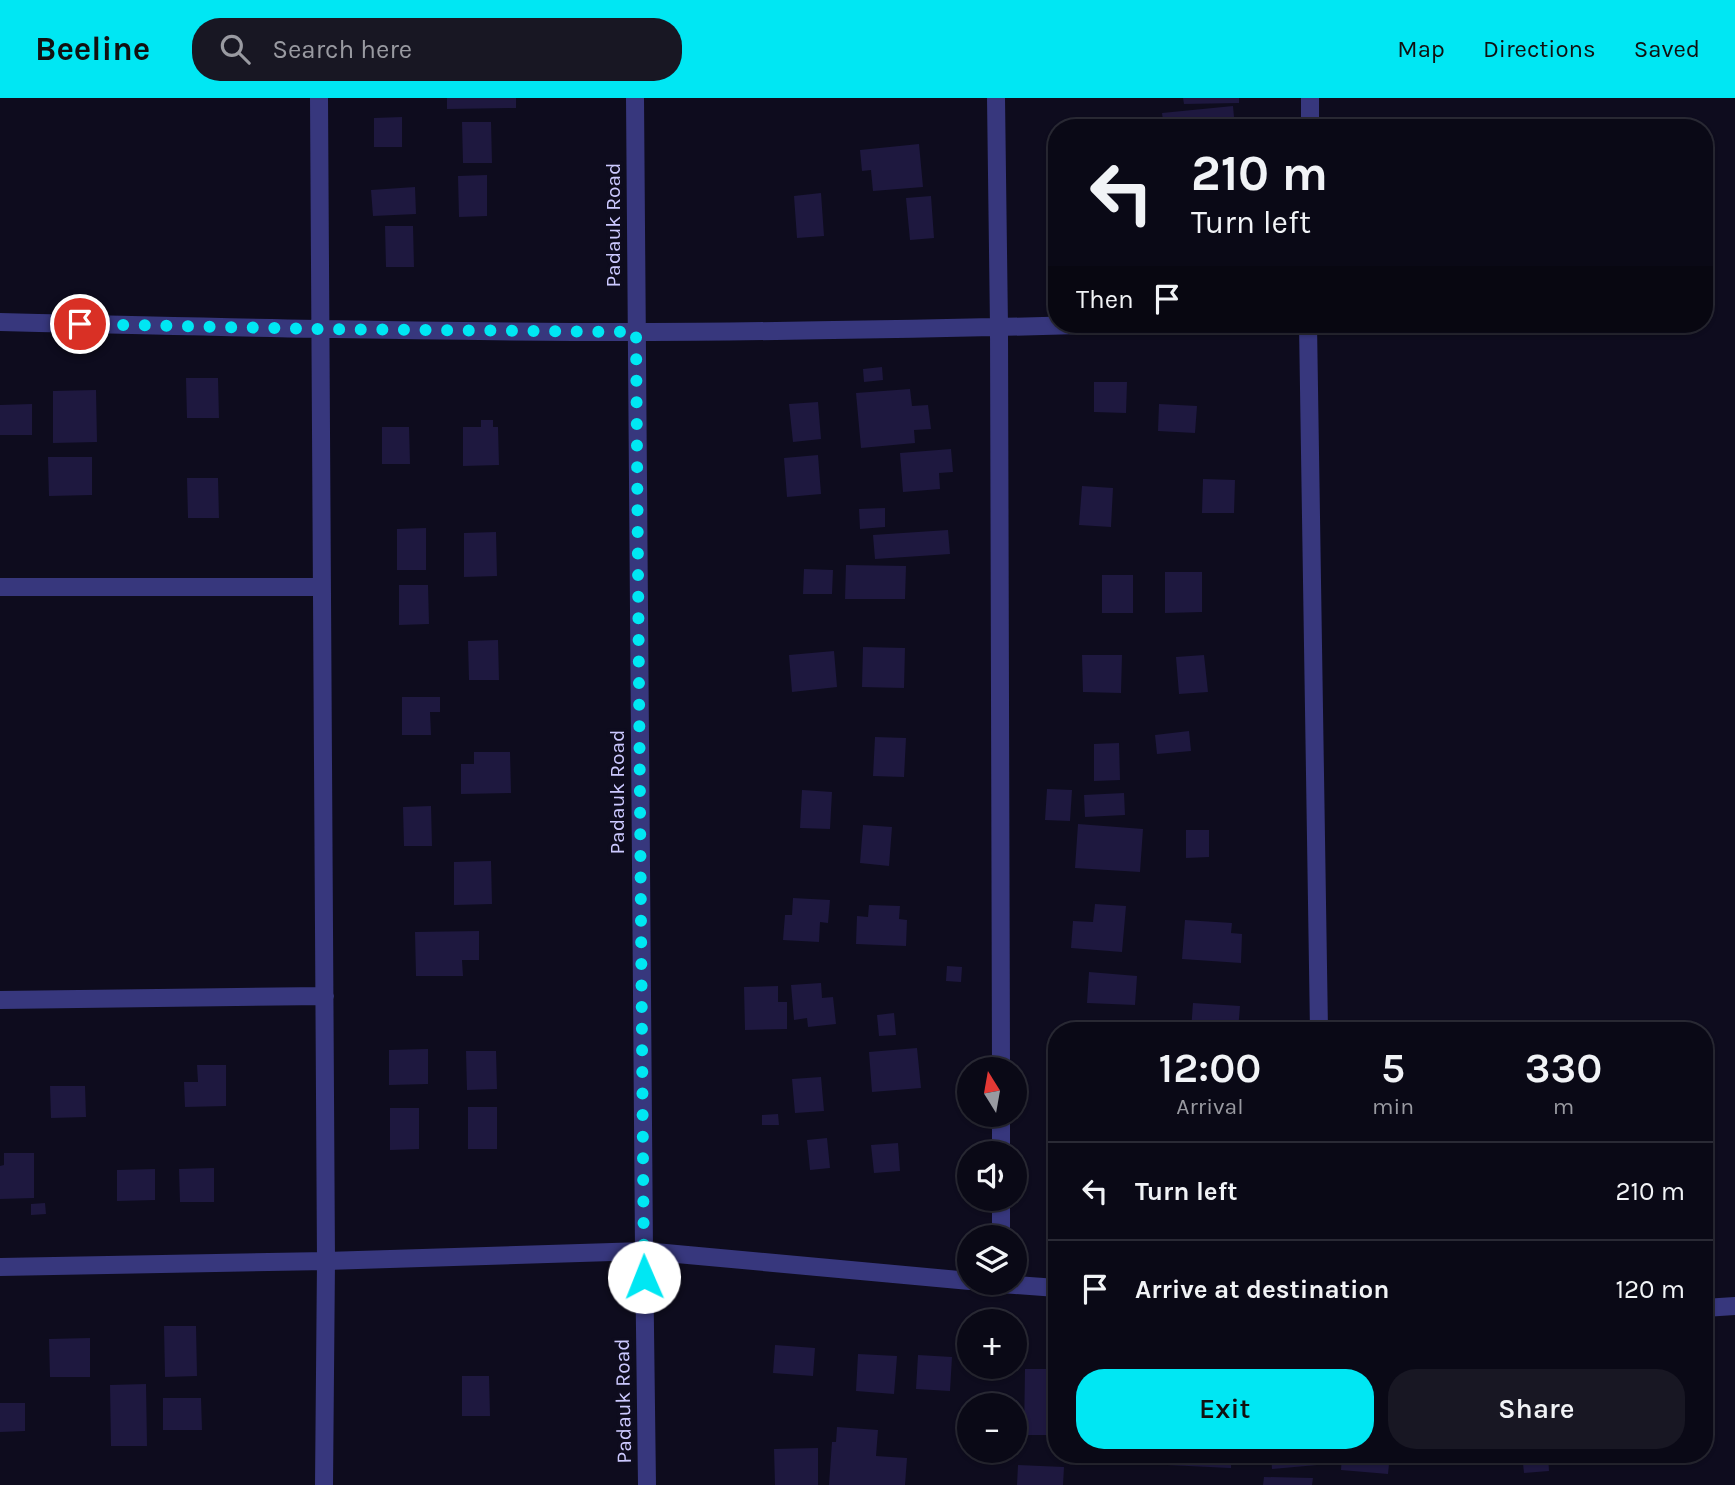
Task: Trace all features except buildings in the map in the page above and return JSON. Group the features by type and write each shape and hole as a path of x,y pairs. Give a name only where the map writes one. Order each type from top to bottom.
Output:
{"street":[{"path":"319,98 326,1261 324,1485"},
{"name":"Padauk Road","path":"635,98 647,1485"},
{"path":"996,98 1001,1057"},
{"path":"1310,98 1310,119"},
{"path":"0,322 636,332 1048,326"},
{"path":"1308,333 1319,1022"},
{"path":"0,587 322,587"},
{"path":"0,1000 325,996"},
{"path":"0,1267 644,1251 957,1280"},
{"path":"1027,1286 1048,1287"},
{"path":"1713,1307 1735,1306"}],"route":[{"path":"80,324 636,332 644,1277"}]}
